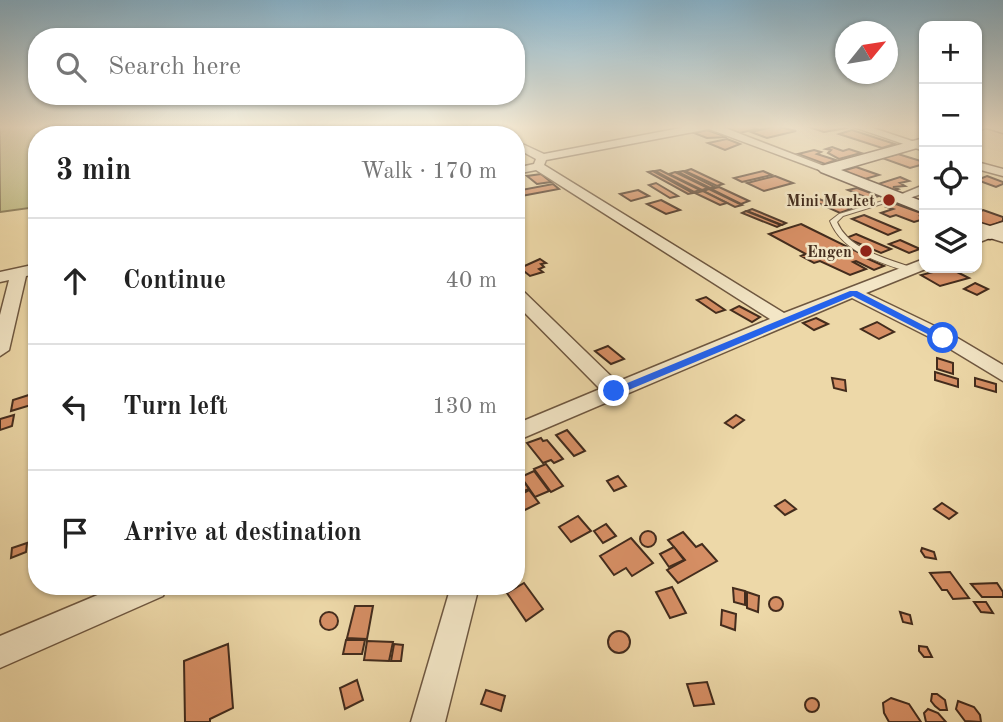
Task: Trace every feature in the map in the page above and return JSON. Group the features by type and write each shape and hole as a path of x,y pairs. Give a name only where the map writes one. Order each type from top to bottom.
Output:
{"main road":[{"path":"826,169 863,160"},
{"path":"826,169 919,206"}],"street":[{"path":"537,160 783,320"},
{"path":"525,168 551,160"},
{"path":"801,160 826,169"},
{"path":"982,167 1003,173"},
{"path":"982,171 990,169"},
{"path":"898,198 919,191"},
{"path":"525,429 783,320 917,267"},
{"path":"0,277 28,271"},
{"path":"0,350 19,273"},
{"path":"854,293 943,338 1003,374"},
{"path":"525,303 614,391"},
{"path":"0,652 132,595"},
{"path":"428,722 463,595"}],"lane":[{"path":"898,198 841,215 833,221 835,229 846,241 917,267"}],"shaded area":[{"path":"0,160 28,160 28,208 0,212"}],"building":[{"path":"813,160 836,160 825,164"},
{"path":"887,160 917,160 919,165 910,168"},
{"path":"856,167 879,175 865,179 842,171"},
{"path":"691,169 723,184 717,186 685,171"},
{"path":"660,170 700,190 694,192 655,171"},
{"path":"653,171 693,193 688,194 648,172"},
{"path":"683,171 715,187 710,188 678,172"},
{"path":"763,171 772,175 742,182 734,178"},
{"path":"675,172 708,188 702,190 669,174"},
{"path":"541,174 551,182 537,184 527,176"},
{"path":"775,176 793,183 764,191 747,183"},
{"path":"987,176 1003,184 996,187 982,182 982,178"},
{"path":"900,177 909,181 900,183 905,186 893,187 898,189 878,184"},
{"path":"656,183 678,196 670,198 649,185"},
{"path":"553,184 559,189 525,195 525,189"},
{"path":"719,187 749,201 741,204 711,189"},
{"path":"857,188 879,196 870,199 848,190"},
{"path":"709,189 742,205 735,207 703,191"},
{"path":"638,190 649,196 631,201 620,194"},
{"path":"703,191 727,203 720,205 695,193"},
{"path":"814,197 824,201 829,199 851,209 840,213 807,198"},
{"path":"661,200 680,210 666,214 647,204"},
{"path":"896,204 919,212 919,220 914,222 881,213 893,209 887,207"},
{"path":"752,209 786,223 782,225 747,211"},
{"path":"982,210 1003,217 1003,221 989,227 982,225"},
{"path":"746,211 781,225 777,227 742,213"},
{"path":"864,215 900,230 888,235 852,219"},
{"path":"801,224 884,266 874,270 856,261 853,262 866,269 850,275 820,261 814,263 801,256 806,254 769,234"},
{"path":"856,234 891,249 881,253 846,238"},
{"path":"900,240 919,249 909,253 889,244"},
{"path":"540,259 546,263 541,264 544,267 539,269 543,272 530,276 525,272 525,266"},
{"path":"959,273 969,278 940,286 921,275"},
{"path":"975,283 988,289 977,295 964,289"},
{"path":"706,297 725,310 716,313 697,300"},
{"path":"739,306 760,317 752,322 731,310"},
{"path":"816,318 828,324 814,330 803,323"},
{"path":"877,322 894,332 879,339 861,329"},
{"path":"608,346 624,359 611,364 595,351"},
{"path":"937,358 953,363 953,374 937,369"},
{"path":"935,372 958,379 958,387 935,380"},
{"path":"832,378 845,380 846,391 834,388"},
{"path":"975,378 996,384 996,392 975,386"},
{"path":"28,395 28,406 11,411 13,400"},
{"path":"14,415 12,426 0,430 0,419"},
{"path":"736,415 744,420 733,428 725,423"},
{"path":"567,430 585,451 574,456 556,435"},
{"path":"541,438 543,441 547,440 563,459 554,463 551,460 543,463 527,443"},
{"path":"546,464 563,486 551,492 534,469"},
{"path":"534,471 549,491 535,497 525,483 525,475"},
{"path":"618,476 626,486 614,491 607,481"},
{"path":"529,490 539,503 525,510 525,492"},
{"path":"785,500 796,509 785,515 775,506"},
{"path":"942,503 957,513 949,519 934,509"},
{"path":"578,516 591,531 571,542 559,527"},
{"path":"606,524 616,536 603,543 594,531"},
{"path":"645,531 651,531 656,539 654,545 645,547 640,542 640,536"},
{"path":"683,532 696,547 702,544 717,561 678,583 667,570 685,560 668,540"},
{"path":"631,538 653,563 632,576 626,568 614,575 600,556"},
{"path":"27,543 26,552 11,558 12,548"},
{"path":"674,547 684,560 669,567 660,554"},
{"path":"922,548 934,552 936,559 925,557"},
{"path":"950,572 969,598 953,599 947,590 942,590 930,573"},
{"path":"997,583 1003,597 982,597 971,584"},
{"path":"525,584 543,609 526,621 508,595 525,595"},
{"path":"672,587 686,613 670,618 656,592"},
{"path":"733,588 745,591 745,605 734,602"},
{"path":"747,592 759,596 758,612 747,608"},
{"path":"773,597 779,597 783,604 779,611 773,611 769,607 769,601"},
{"path":"974,602 986,602 993,613 981,612"},
{"path":"355,606 373,606 367,639 347,638"},
{"path":"722,610 736,614 735,630 721,625"},
{"path":"325,612 333,612 338,621 336,628 325,630 320,625 320,617"},
{"path":"900,612 910,615 912,624 903,622"},
{"path":"619,631 627,634 630,642 627,650 619,653 611,650 608,642 611,634"},
{"path":"346,640 365,640 362,654 343,654"},
{"path":"367,641 393,642 389,661 364,660"},
{"path":"228,644 233,708 210,719 210,722 185,722 184,661"},
{"path":"394,644 403,645 401,661 391,661"},
{"path":"919,646 927,647 932,657 924,657"},
{"path":"357,680 363,700 345,709 340,688"},
{"path":"707,682 714,704 694,706 687,684"},
{"path":"486,690 505,696 501,711 481,704"},
{"path":"932,694 945,700 947,710 940,710 935,706 931,701"},
{"path":"809,698 815,698 819,705 815,712 809,712 805,708 805,702"},
{"path":"891,698 909,704 921,722 889,722 883,703"},
{"path":"958,701 974,707 981,722 965,721 956,709"},
{"path":"928,709 938,713 946,722 926,722 924,713"}],"place":[{"name":"Mini Market","path":"889,200"},
{"name":"Engen","path":"866,251"}],"route":[{"path":"614,391 854,293 943,338"}]}
